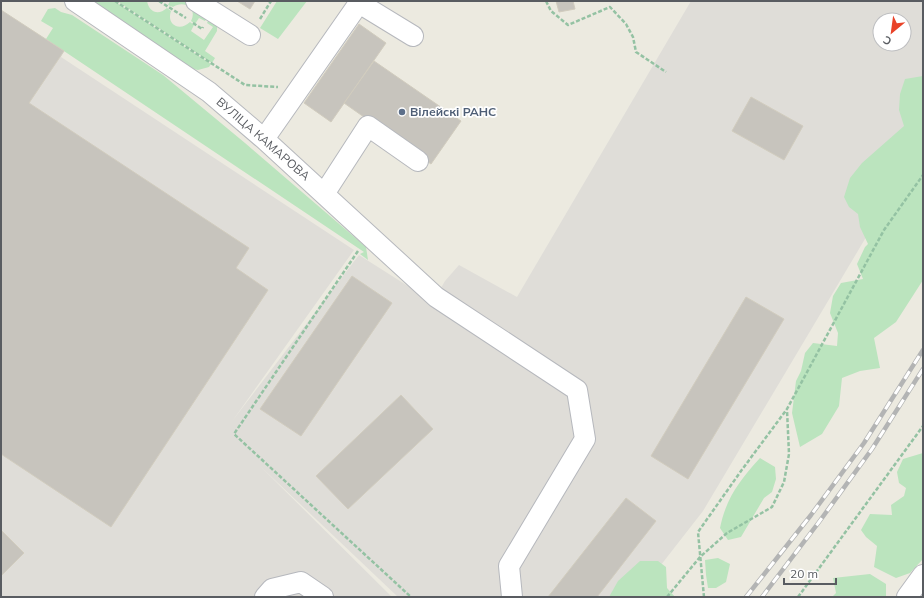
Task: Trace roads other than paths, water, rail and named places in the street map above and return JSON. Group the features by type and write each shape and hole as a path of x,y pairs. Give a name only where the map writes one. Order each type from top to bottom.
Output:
{"street":[{"name":"ВУЛІЦА КАМАРОВА","path":"76,1 209,92 264,139 436,296 577,390 585,439 509,566 512,597"},
{"path":"196,1 250,35"},
{"path":"264,139 359,3 413,36"},
{"path":"324,194 368,126 418,161"},
{"path":"907,597 923,575"},
{"path":"265,597 272,589 300,582 323,597"}],"railway":[{"path":"746,597 811,515 864,443 923,350"},
{"path":"762,597 872,449 923,369"}],"place":[{"name":"Вілейскі РАНС","path":"402,112"}]}
